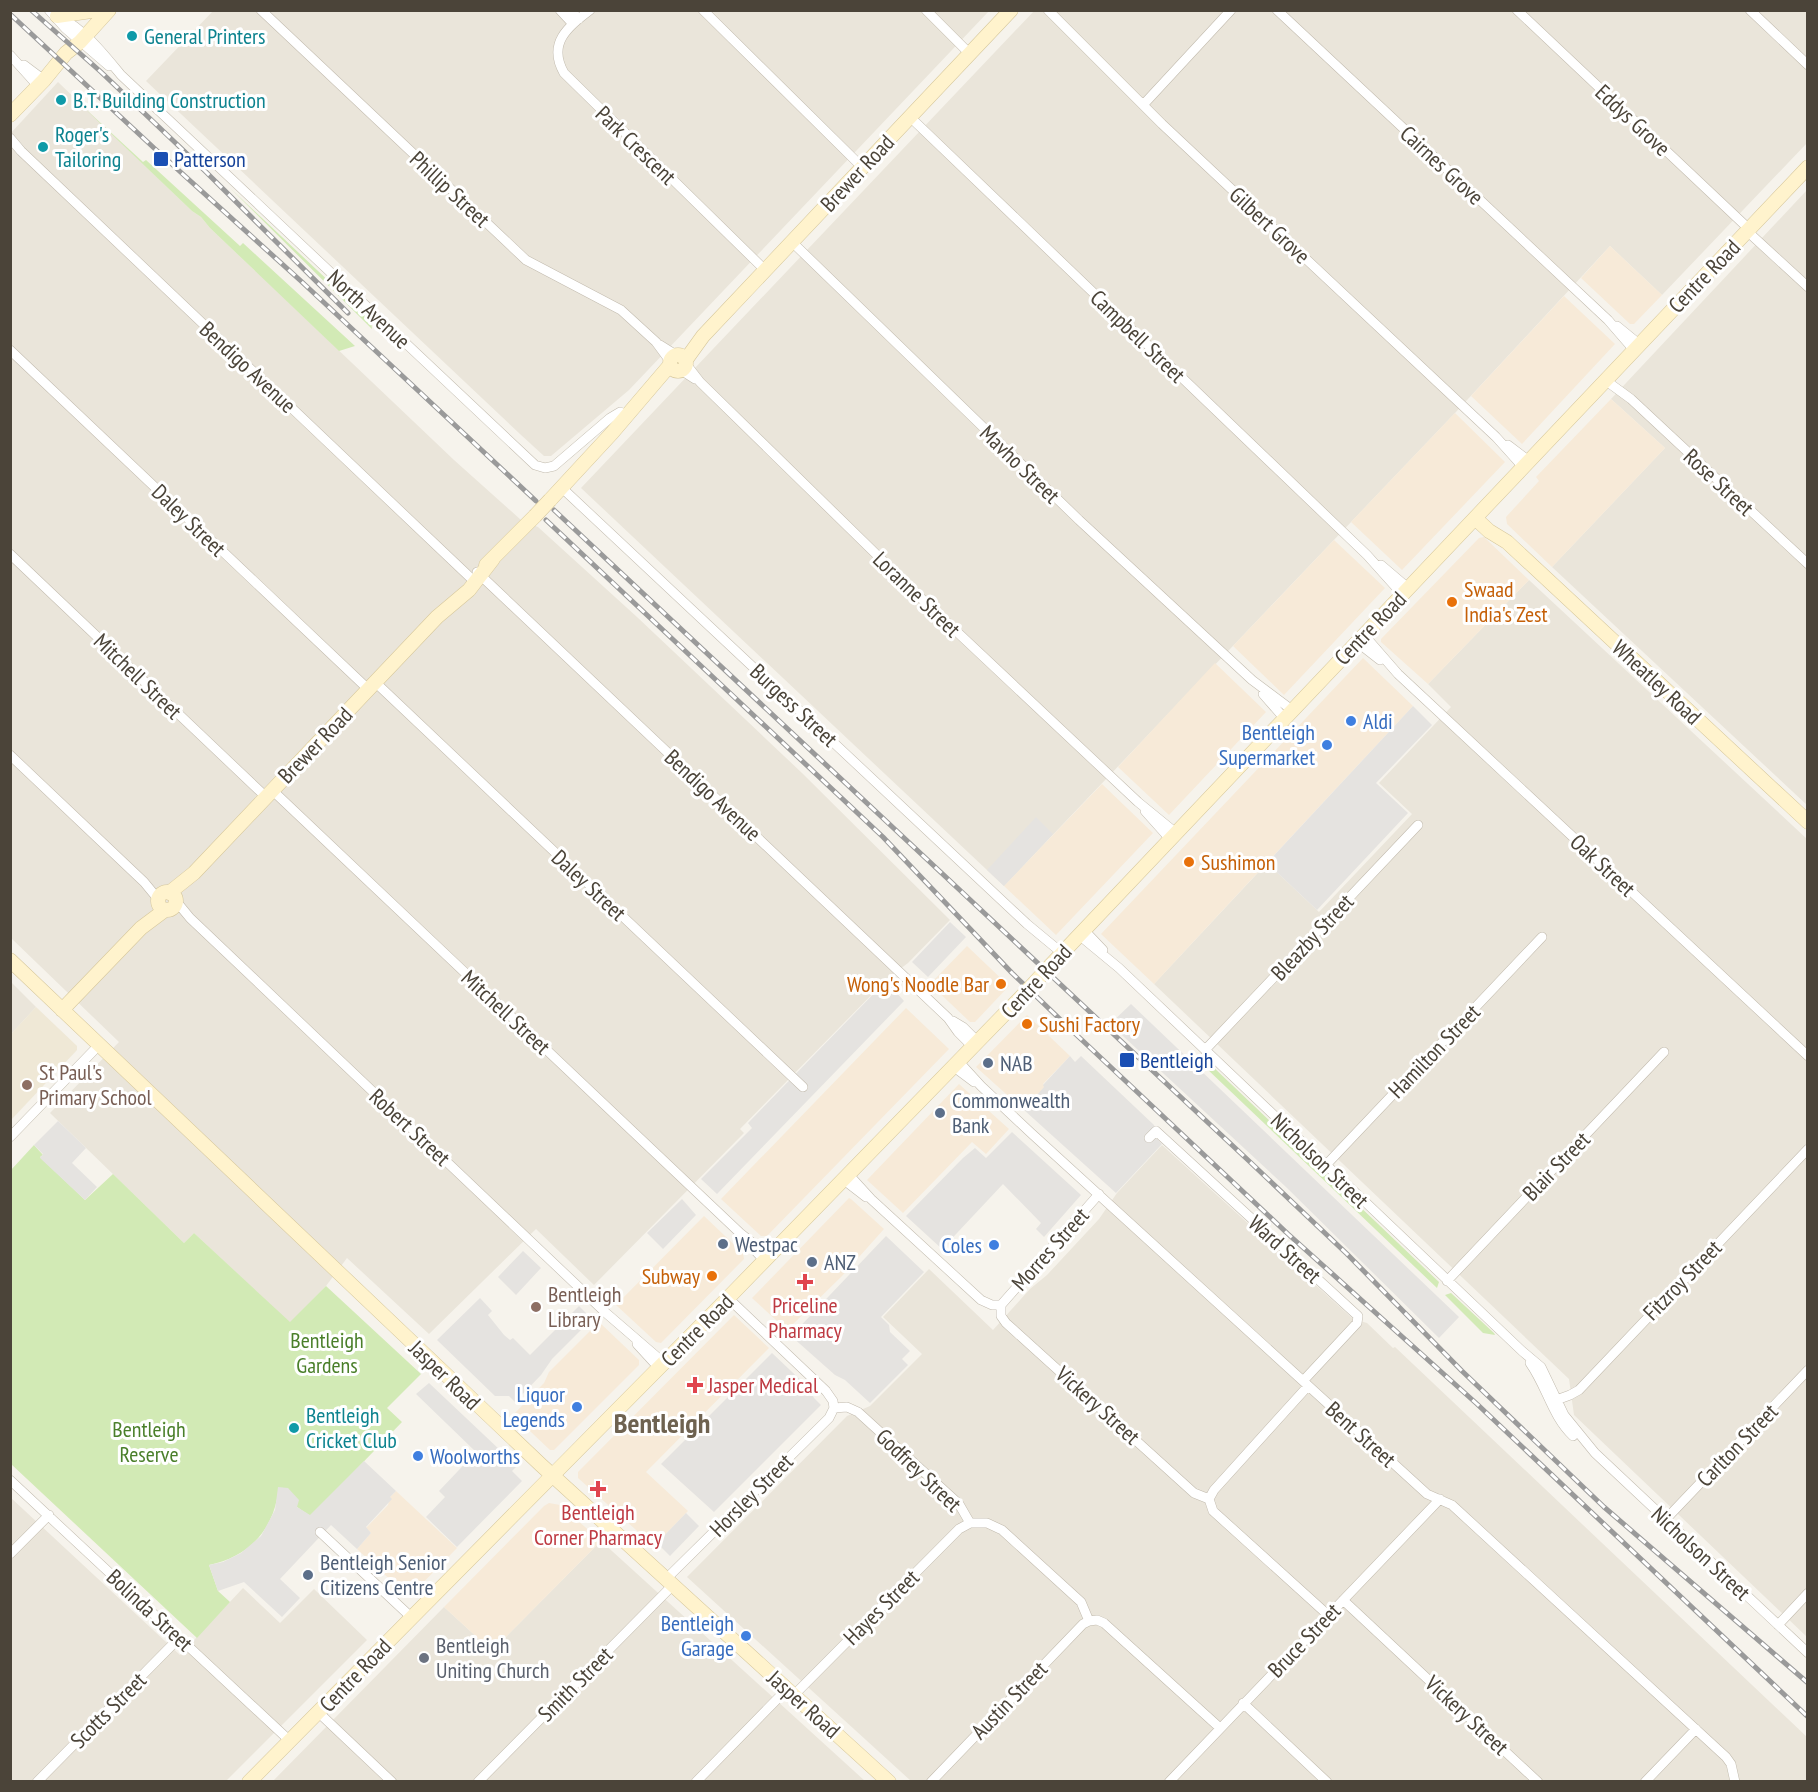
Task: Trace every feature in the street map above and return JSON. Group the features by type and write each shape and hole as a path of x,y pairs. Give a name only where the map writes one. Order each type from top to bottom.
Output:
{"main road":[{"path":"53,13 99,10"},
{"path":"10,115 108,10"},
{"name":"Brewer Road","path":"62,1010 372,686 437,617 446,603 476,577 535,516 653,387 1011,10"},
{"name":"Centre Road","path":"249,1782 847,1178 1808,167"},
{"name":"Wheatley Road","path":"1478,514 1489,531 1507,542 1808,822"},
{"name":"Jasper Road","path":"10,960 552,1476 889,1782"}],"street":[{"name":"Phillip Street","path":"261,10 526,260 621,310 678,363"},
{"path":"561,10 576,21"},
{"path":"570,10 576,21"},
{"name":"Park Crescent","path":"590,10 564,32 559,44 558,60 566,76 765,270"},
{"path":"703,10 862,168"},
{"path":"926,10 970,54"},
{"name":"Gilbert Grove","path":"1048,10 1143,105 1526,464"},
{"path":"1143,105 1231,10"},
{"name":"Cairnes Grove","path":"1277,10 1637,347"},
{"name":"Eddys Grove","path":"1517,10 1808,286"},
{"path":"1750,10 1808,65"},
{"name":"North Avenue","path":"53,13 70,22 82,39 535,465 545,468 554,466 610,418 620,412 627,415"},
{"path":"14,57 41,83"},
{"name":"Campbell Street","path":"910,117 1405,591"},
{"name":"Bendigo Avenue","path":"10,138 21,151 948,1018 963,1027 975,1044"},
{"name":"Bendigo Avenue","path":"10,145 21,151"},
{"name":"Mavho Street","path":"792,242 1078,520 1288,714"},
{"name":"Daley Street","path":"10,350 803,1087"},
{"name":"Loranne Street","path":"678,363 913,591 1173,836"},
{"name":"Rose Street","path":"1608,377 1808,564"},
{"name":"Burgess Street","path":"561,487 1027,924 1057,959"},
{"name":"Mitchell Street","path":"10,554 767,1259"},
{"name":"Oak Street","path":"1360,638 1808,1056"},
{"name":"Robert Street","path":"10,755 144,882 190,918 630,1335 647,1347 661,1365"},
{"name":"Bleazby Street","path":"1205,1050 1418,825"},
{"name":"Nicholson Street","path":"1082,932 1522,1351 1554,1401 1562,1423 1808,1653"},
{"name":"Hamilton Street","path":"1326,1165 1542,937"},
{"path":"10,1137 99,1045"},
{"name":"Blair Street","path":"1447,1281 1664,1052"},
{"name":"Bent Street","path":"957,1064 1427,1494 1452,1505 1696,1729 1729,1761 1735,1782"},
{"name":"Ward Street","path":"1149,1138 1156,1131 1358,1316 1358,1323 1214,1490 1209,1499"},
{"name":"Fitzroy Street","path":"1554,1401 1579,1390 1808,1149"},
{"path":"847,1178 981,1300 992,1305 1001,1305"},
{"name":"Morres Street","path":"1001,1305 1099,1194"},
{"path":"728,1298 826,1391 833,1401 834,1408"},
{"name":"Vickery Street","path":"1001,1305 1001,1316 1006,1323 1194,1493 1209,1499 1213,1511 1328,1615"},
{"name":"Carlton Street","path":"1666,1519 1808,1370"},
{"name":"Godfrey Street","path":"834,1408 847,1407 858,1412 959,1504 970,1523 987,1523 1002,1530 1081,1602 1089,1621"},
{"name":"Horsley Street","path":"668,1583 829,1418 834,1408"},
{"name":"Bolinda Street","path":"10,1479 290,1741"},
{"name":"Bruce Street","path":"1169,1782 1440,1499"},
{"path":"10,1554 49,1515"},
{"name":"Hayes Street","path":"696,1782 959,1528 970,1523"},
{"path":"320,1532 411,1617"},
{"name":"Smith Street","path":"478,1782 668,1583"},
{"path":"1778,1625 1808,1593"},
{"name":"Vickery Street","path":"1343,1600 1538,1782"},
{"path":"1089,1621 1097,1620 1107,1625 1220,1728"},
{"name":"Austin Street","path":"931,1782 1083,1624 1089,1621"},
{"name":"Scotts Street","path":"37,1782 179,1638"},
{"path":"1243,1703 1327,1782"},
{"path":"318,1712 392,1782"},
{"path":"1645,1782 1696,1729"}],"shaded area":[{"path":"213,11 989,11 629,390 551,456 544,456 146,81"},
{"path":"1034,11 1807,11 1807,143 1662,295 1610,246 1455,413 1004,886 581,488"},
{"path":"58,82 454,460 521,520 538,527 637,617 802,773 950,920 908,963 888,978 740,1129 744,1133 594,1285 536,1229 429,1334 347,1258 326,1286 290,1323 194,1233 184,1243 50,1113 119,1042 11,938 10,134"},
{"path":"1807,190 1807,805 1552,567 1665,448 1611,399"},
{"path":"1610,246 1662,295 1634,324 1630,324 1581,278"},
{"path":"1564,296 1615,344 1522,444 1471,396"},
{"path":"1611,399 1665,448 1552,567 1507,524 1506,517 1539,481 1536,477"},
{"path":"1455,413 1505,462 1402,570 1351,522"},
{"path":"1484,537 1529,580 1428,684 1381,642 1381,639 1479,538"},
{"path":"1334,540 1385,588 1284,695 1233,646"},
{"path":"1529,580 1807,839 1807,1637 1574,1415 1569,1379 1154,984 1267,863 1319,912 1412,814 1379,783 1451,707 1428,684"},
{"path":"1363,658 1413,706 1154,984 1101,934"},
{"path":"1215,663 1266,712 1169,815 1118,767"},
{"path":"1413,706 1432,725 1376,783 1408,813 1317,910 1267,863"},
{"path":"1102,784 1153,833 1056,935 1004,886"},
{"path":"1036,817 1053,834 1004,886 987,870"},
{"path":"950,922 966,937 928,977 912,962"},
{"path":"967,946 1009,986 975,1022 970,1022 930,984"},
{"path":"886,981 904,1001 717,1194 701,1179 752,1128 748,1123"},
{"path":"11,982 36,1007 10,1034"},
{"path":"1131,1004 1459,1317 1439,1338 1286,1187 1110,1024"},
{"name":"St Paul's Primary School","path":"36,1007 77,1046 77,1050 11,1120 11,1034"},
{"path":"906,1008 949,1049 767,1236 761,1236 721,1199"},
{"path":"1027,1015 1070,1056 1043,1084 1045,1087 1024,1110 976,1067"},
{"path":"1070,1056 1075,1062 1081,1056 1154,1125 1156,1138 1162,1144 1116,1193 1024,1110"},
{"path":"959,1084 1009,1129 986,1154 972,1142 903,1213 867,1180"},
{"path":"58,1121 86,1148 72,1163 97,1187 85,1200 40,1158 43,1154 34,1145"},
{"path":"1012,1132 1081,1195 1044,1237 1036,1229 1041,1223 1003,1184 942,1249 906,1216 975,1148 986,1158"},
{"path":"1162,1145 1353,1319 1367,1323 1393,1348 1395,1347 1807,1737 1807,1781 911,1781 687,1577 847,1416 870,1406 922,1354 883,1317 929,1269 993,1330 1099,1219 1117,1193"},
{"path":"849,1198 884,1229 842,1276 787,1330 752,1298"},
{"path":"682,1199 696,1215 663,1249 647,1233"},
{"path":"704,1216 743,1253 744,1259 661,1343 656,1342 616,1305"},
{"path":"886,1236 924,1272 881,1317 889,1325 890,1332 910,1351 902,1359 908,1365 870,1403 791,1336"},
{"path":"523,1251 541,1268 516,1295 498,1277"},
{"path":"480,1298 492,1311 488,1315 504,1335 510,1340 513,1338 530,1355 579,1306 592,1319 552,1359 541,1375 515,1402 509,1396 495,1396 437,1340"},
{"path":"734,1315 769,1348 646,1472 688,1511 654,1546 578,1478 578,1472"},
{"path":"599,1322 639,1360 639,1365 554,1450 550,1450 513,1415 544,1383 549,1372"},
{"path":"772,1353 809,1388 821,1405 714,1512 661,1464"},
{"path":"429,1383 517,1466 512,1471 522,1481 457,1547 426,1517 445,1497 439,1491 476,1452 416,1394"},
{"path":"364,1461 396,1491 390,1497 392,1499 366,1527 371,1533 357,1549 331,1525 280,1579 300,1598 282,1617 244,1582 218,1591 209,1565 223,1562 241,1553 261,1536 275,1510 278,1487 288,1488 299,1500 297,1507 310,1515"},
{"path":"396,1491 457,1548 409,1597 357,1549 371,1533 366,1528 388,1505 390,1497"},
{"path":"10,1497 180,1655 243,1588 280,1623 314,1589 367,1640 226,1781 11,1781"},
{"path":"549,1503 560,1505 601,1541 492,1651 444,1607"},
{"path":"686,1513 699,1526 670,1556 657,1543"},
{"path":"601,1541 865,1781 272,1782 444,1607 492,1651"}],"green space":[{"path":"80,104 143,162 146,160 240,246 243,243 355,346 339,351"},
{"path":"229,187 371,321 372,329"},
{"path":"1210,1064 1439,1282 1437,1288 1206,1068"},
{"name":"Bentleigh Reserve","path":"34,1145 43,1155 40,1157 85,1200 113,1174 184,1243 194,1233 290,1322 326,1286 421,1374 387,1408 402,1422 316,1511 310,1516 297,1507 277,1499 268,1524 253,1543 234,1557 209,1565 218,1591 230,1602 197,1638 11,1464 11,1170"},
{"path":"1451,1293 1495,1335 1483,1333 1445,1295"}],"railway":[{"path":"31,10 101,72 204,170 348,313"},
{"path":"10,14 536,501"},
{"path":"554,510 1347,1254 1462,1371 1604,1507 1808,1683"},
{"path":"546,520 883,837 1012,973 1066,1025 1288,1234 1477,1404 1808,1717"}],"place":[{"name":"General Printers","path":"132,36"},
{"name":"B.T. Building Construction","path":"61,100"},
{"name":"Roger's Tailoring","path":"43,147"},
{"name":"Patterson","path":"161,159"},
{"name":"Swaad India's Zest","path":"1452,602"},
{"name":"Aldi","path":"1351,721"},
{"name":"Bentleigh Supermarket","path":"1327,745"},
{"name":"Sushimon","path":"1189,862"},
{"name":"Wong's Noodle Bar","path":"1001,984"},
{"name":"Sushi Factory","path":"1027,1024"},
{"name":"Bentleigh","path":"1127,1060"},
{"name":"NAB","path":"988,1063"},
{"name":"St Paul's Primary School","path":"27,1085"},
{"name":"Commonwealth Bank","path":"940,1113"},
{"name":"Westpac","path":"723,1244"},
{"name":"Coles","path":"994,1245"},
{"name":"ANZ","path":"812,1262"},
{"name":"Subway","path":"712,1276"},
{"name":"Priceline Pharmacy","path":"805,1282"},
{"name":"Bentleigh Library","path":"536,1307"},
{"name":"Jasper Medical","path":"695,1385"},
{"name":"Liquor Legends","path":"577,1407"},
{"name":"Bentleigh Cricket Club","path":"294,1428"},
{"name":"Woolworths","path":"418,1456"},
{"name":"Bentleigh Corner Pharmacy","path":"598,1489"},
{"name":"Bentleigh Senior Citizens Centre","path":"308,1575"},
{"name":"Bentleigh Garage","path":"746,1636"},
{"name":"Bentleigh Uniting Church","path":"424,1658"}],"district":[{"name":"Bentleigh","path":"662,1422"}],"park label":[{"name":"Bentleigh Gardens","path":"327,1352"}]}
